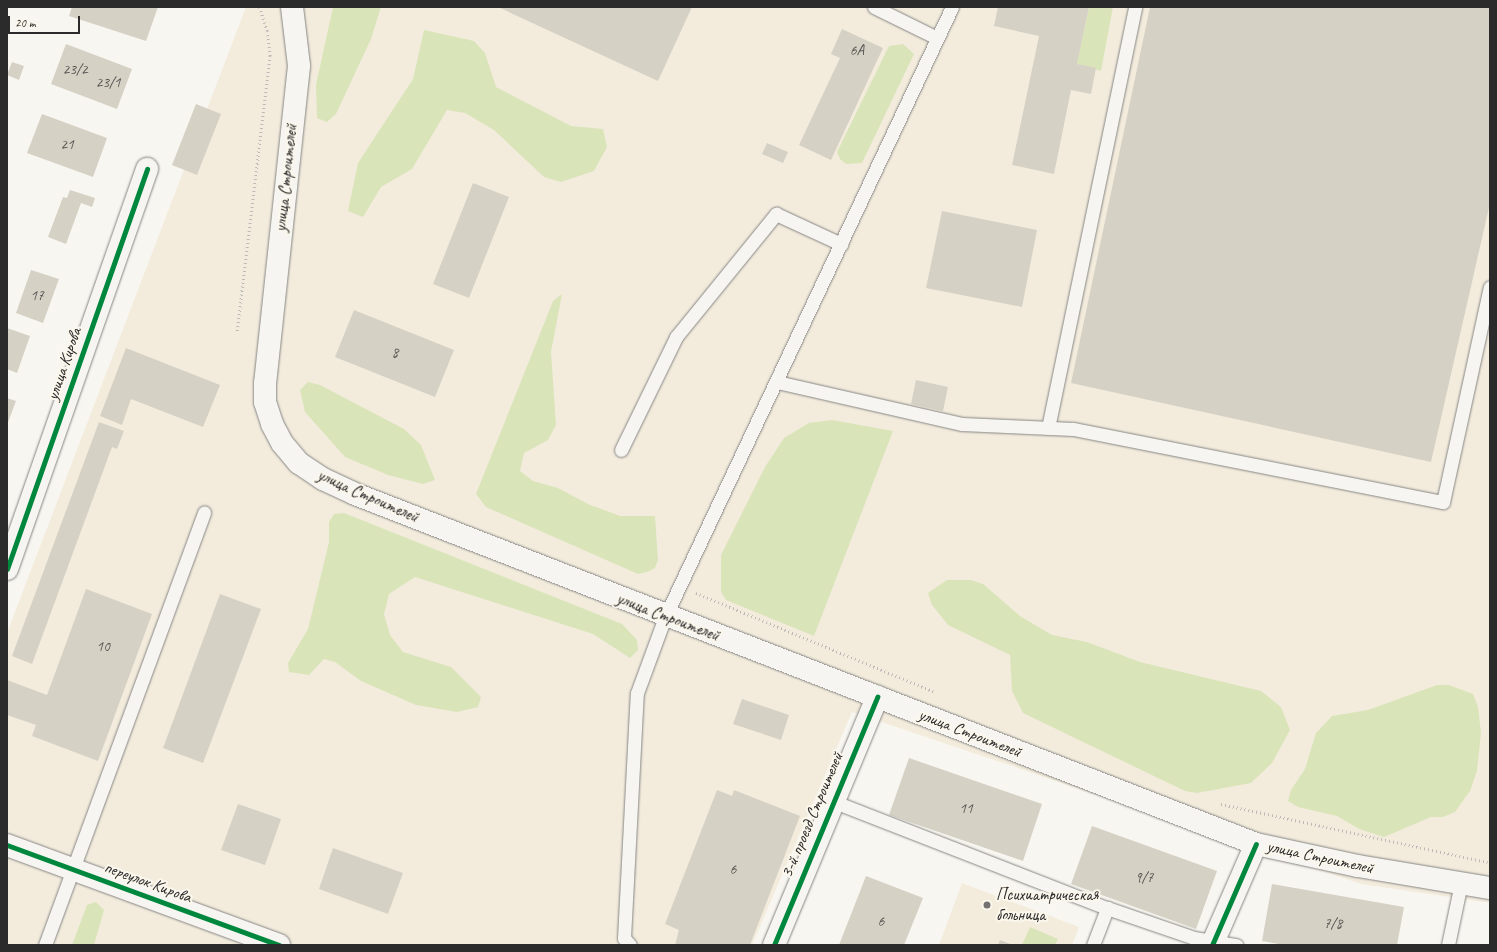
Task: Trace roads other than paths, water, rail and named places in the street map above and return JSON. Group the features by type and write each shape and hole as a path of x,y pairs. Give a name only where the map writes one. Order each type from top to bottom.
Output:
{"main road":[{"name":"улица Строителей","path":"292,7 299,66 264,383 265,402 282,443 299,463 323,479 355,494 665,617 877,697 1256,844 1358,866 1490,888"},
{"name":"улица Кирова","path":"7,569 147,169"},
{"name":"3-й проезд Строителей","path":"774,945 832,801 877,697"},
{"path":"1213,943 1256,844"},
{"name":"переулок Кирова","path":"7,845 279,945"}],"lane":[{"path":"874,7 937,38"},
{"path":"630,945 624,938 637,693 665,617 777,382 952,7"},
{"path":"1048,428 1135,7"},
{"path":"621,450 676,337 776,214 841,244"},
{"path":"777,382 962,424 1073,429 1443,502 1490,287"},
{"path":"45,945 204,512"},
{"path":"832,801 1107,908 1194,938 1213,943 1236,945"},
{"path":"1448,945 1460,883"},
{"path":"1093,945 1107,908"}],"place":[{"name":"Психиатрическая больница","path":"987,905"}]}
